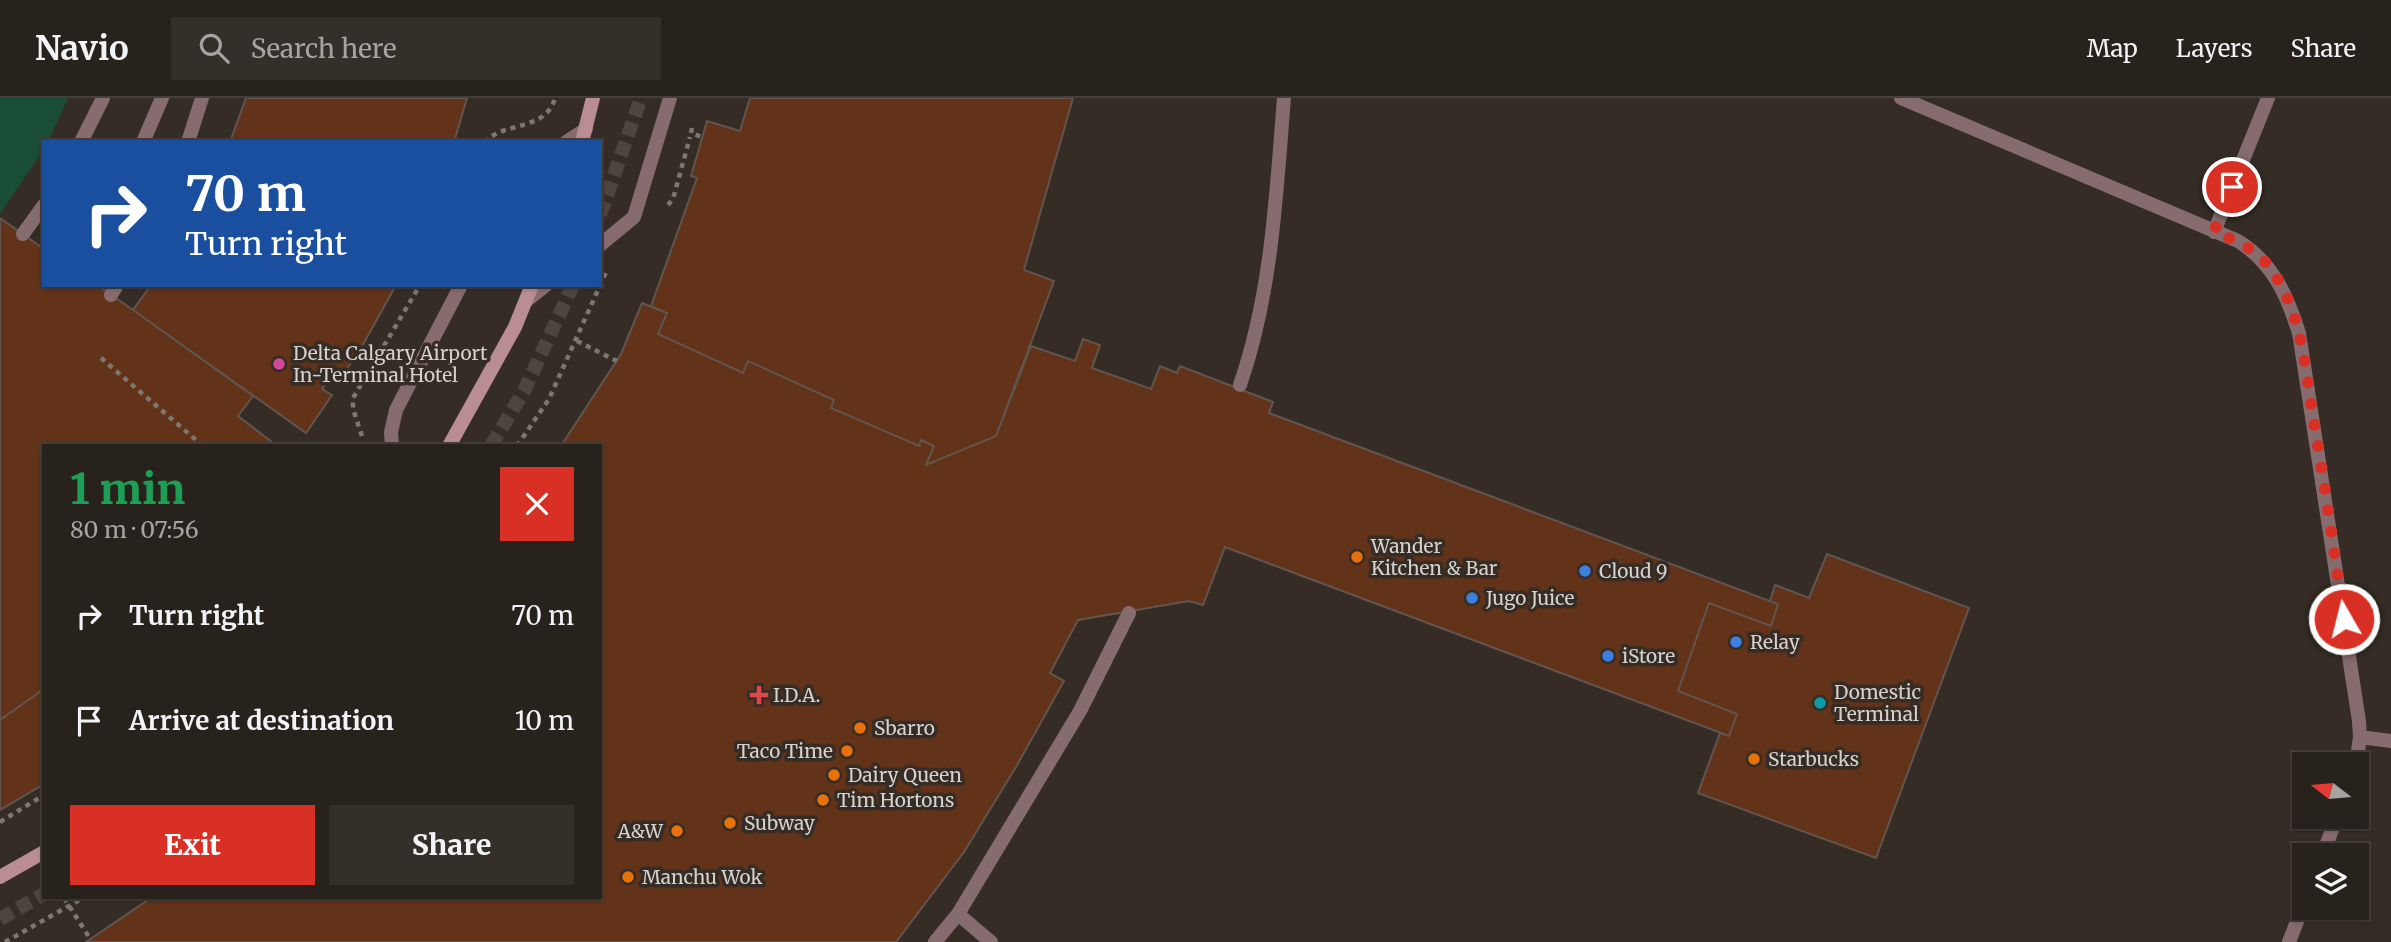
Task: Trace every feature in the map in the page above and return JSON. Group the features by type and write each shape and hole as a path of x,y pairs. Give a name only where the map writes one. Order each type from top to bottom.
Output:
{"main road":[{"path":"584,135 593,98"},
{"path":"450,444 531,287"},
{"path":"0,877 42,853"}],"lane":[{"path":"82,140 103,98"},
{"path":"144,140 162,98"},
{"path":"189,140 202,98"},
{"path":"602,244 634,217 670,98"},
{"path":"1240,385 1256,339 1270,262 1284,98"},
{"path":"1901,98 2214,232 2256,252 2269,266 2290,303 2299,333 2360,737 2358,752"},
{"path":"2214,232 2268,98"},
{"path":"23,234 42,208"},
{"path":"392,444 391,432 396,410 460,287"},
{"path":"526,301 544,287"},
{"path":"935,942 958,914 1080,711 1129,613"},
{"path":"2360,737 2391,741"},
{"path":"958,914 991,942"},
{"path":"2289,942 2298,920"}],"path":[{"path":"486,140 491,135 543,118 552,108 555,98"},
{"path":"694,121 691,133 702,136"},
{"path":"602,282 607,270 616,262"},
{"path":"365,444 353,409 353,398 419,287"},
{"path":"518,444 550,400 600,287"},
{"path":"577,341 617,361"},
{"path":"101,358 201,444"},
{"path":"0,822 42,796"},
{"path":"65,899 91,940"},
{"path":"5,942 81,899"}],"green space":[{"path":"0,98 68,98 49,140 42,140 42,152 0,214"}],"building":[{"path":"246,98 467,98 455,140 231,140"},
{"path":"750,98 1073,98 1024,270 1054,281 996,436 926,465 934,446 921,440 919,446 831,408 834,400 748,361 743,373 658,334 667,313 651,306 697,178 691,176 707,121 740,131"},
{"path":"0,218 42,248 42,287 100,287 253,396 238,416 274,444 42,444 42,690 0,720"},
{"name":"Delta Calgary Airport In-Terminal Hotel","path":"150,287 395,287 360,350 337,383 330,379 322,389 332,395 306,433 133,310"},
{"path":"642,303 667,313 658,334 743,373 748,361 834,400 831,408 919,446 921,440 934,446 926,465 996,436 1031,346 1075,361 1083,339 1100,345 1092,368 1151,389 1160,366 1177,373 1180,366 1273,402 1269,413 1778,604 1771,626 1709,603 1678,691 1737,714 1729,736 1225,547 1203,605 1189,601 1078,620 1050,673 1064,681 1016,767 964,852 896,942 86,942 150,899 602,899 602,444 562,444 621,354"},
{"name":"Domestic Terminal","path":"1827,554 1969,608 1876,858 1698,793 1720,733 1729,736 1737,714 1678,691 1709,603 1771,626 1778,604 1770,601 1775,585 1809,598"},
{"path":"42,690 42,785 0,810 0,720"}],"tunnel":[{"path":"602,209 641,98"},
{"path":"492,444 525,389 572,287"},
{"path":"0,919 42,895"}],"place":[{"name":"Delta Calgary Airport In-Terminal Hotel","path":"279,364"},
{"name":"Wander Kitchen & Bar","path":"1357,557"},
{"name":"Cloud 9","path":"1585,571"},
{"name":"Jugo Juice","path":"1472,598"},
{"name":"Relay","path":"1736,642"},
{"name":"iStore","path":"1608,656"},
{"name":"I.D.A.","path":"759,695"},
{"name":"Domestic Terminal","path":"1820,703"},
{"name":"Sbarro","path":"860,728"},
{"name":"Taco Time","path":"847,751"},
{"name":"Starbucks","path":"1754,759"},
{"name":"Dairy Queen","path":"834,775"},
{"name":"Tim Hortons","path":"823,800"},
{"name":"Subway","path":"730,823"},
{"name":"A&W","path":"677,831"},
{"name":"Manchu Wok","path":"628,877"}],"route":[{"path":"2232,187 2214,232 2238,241 2256,252 2269,266 2290,303 2299,333 2313,414 2344,619"}]}
